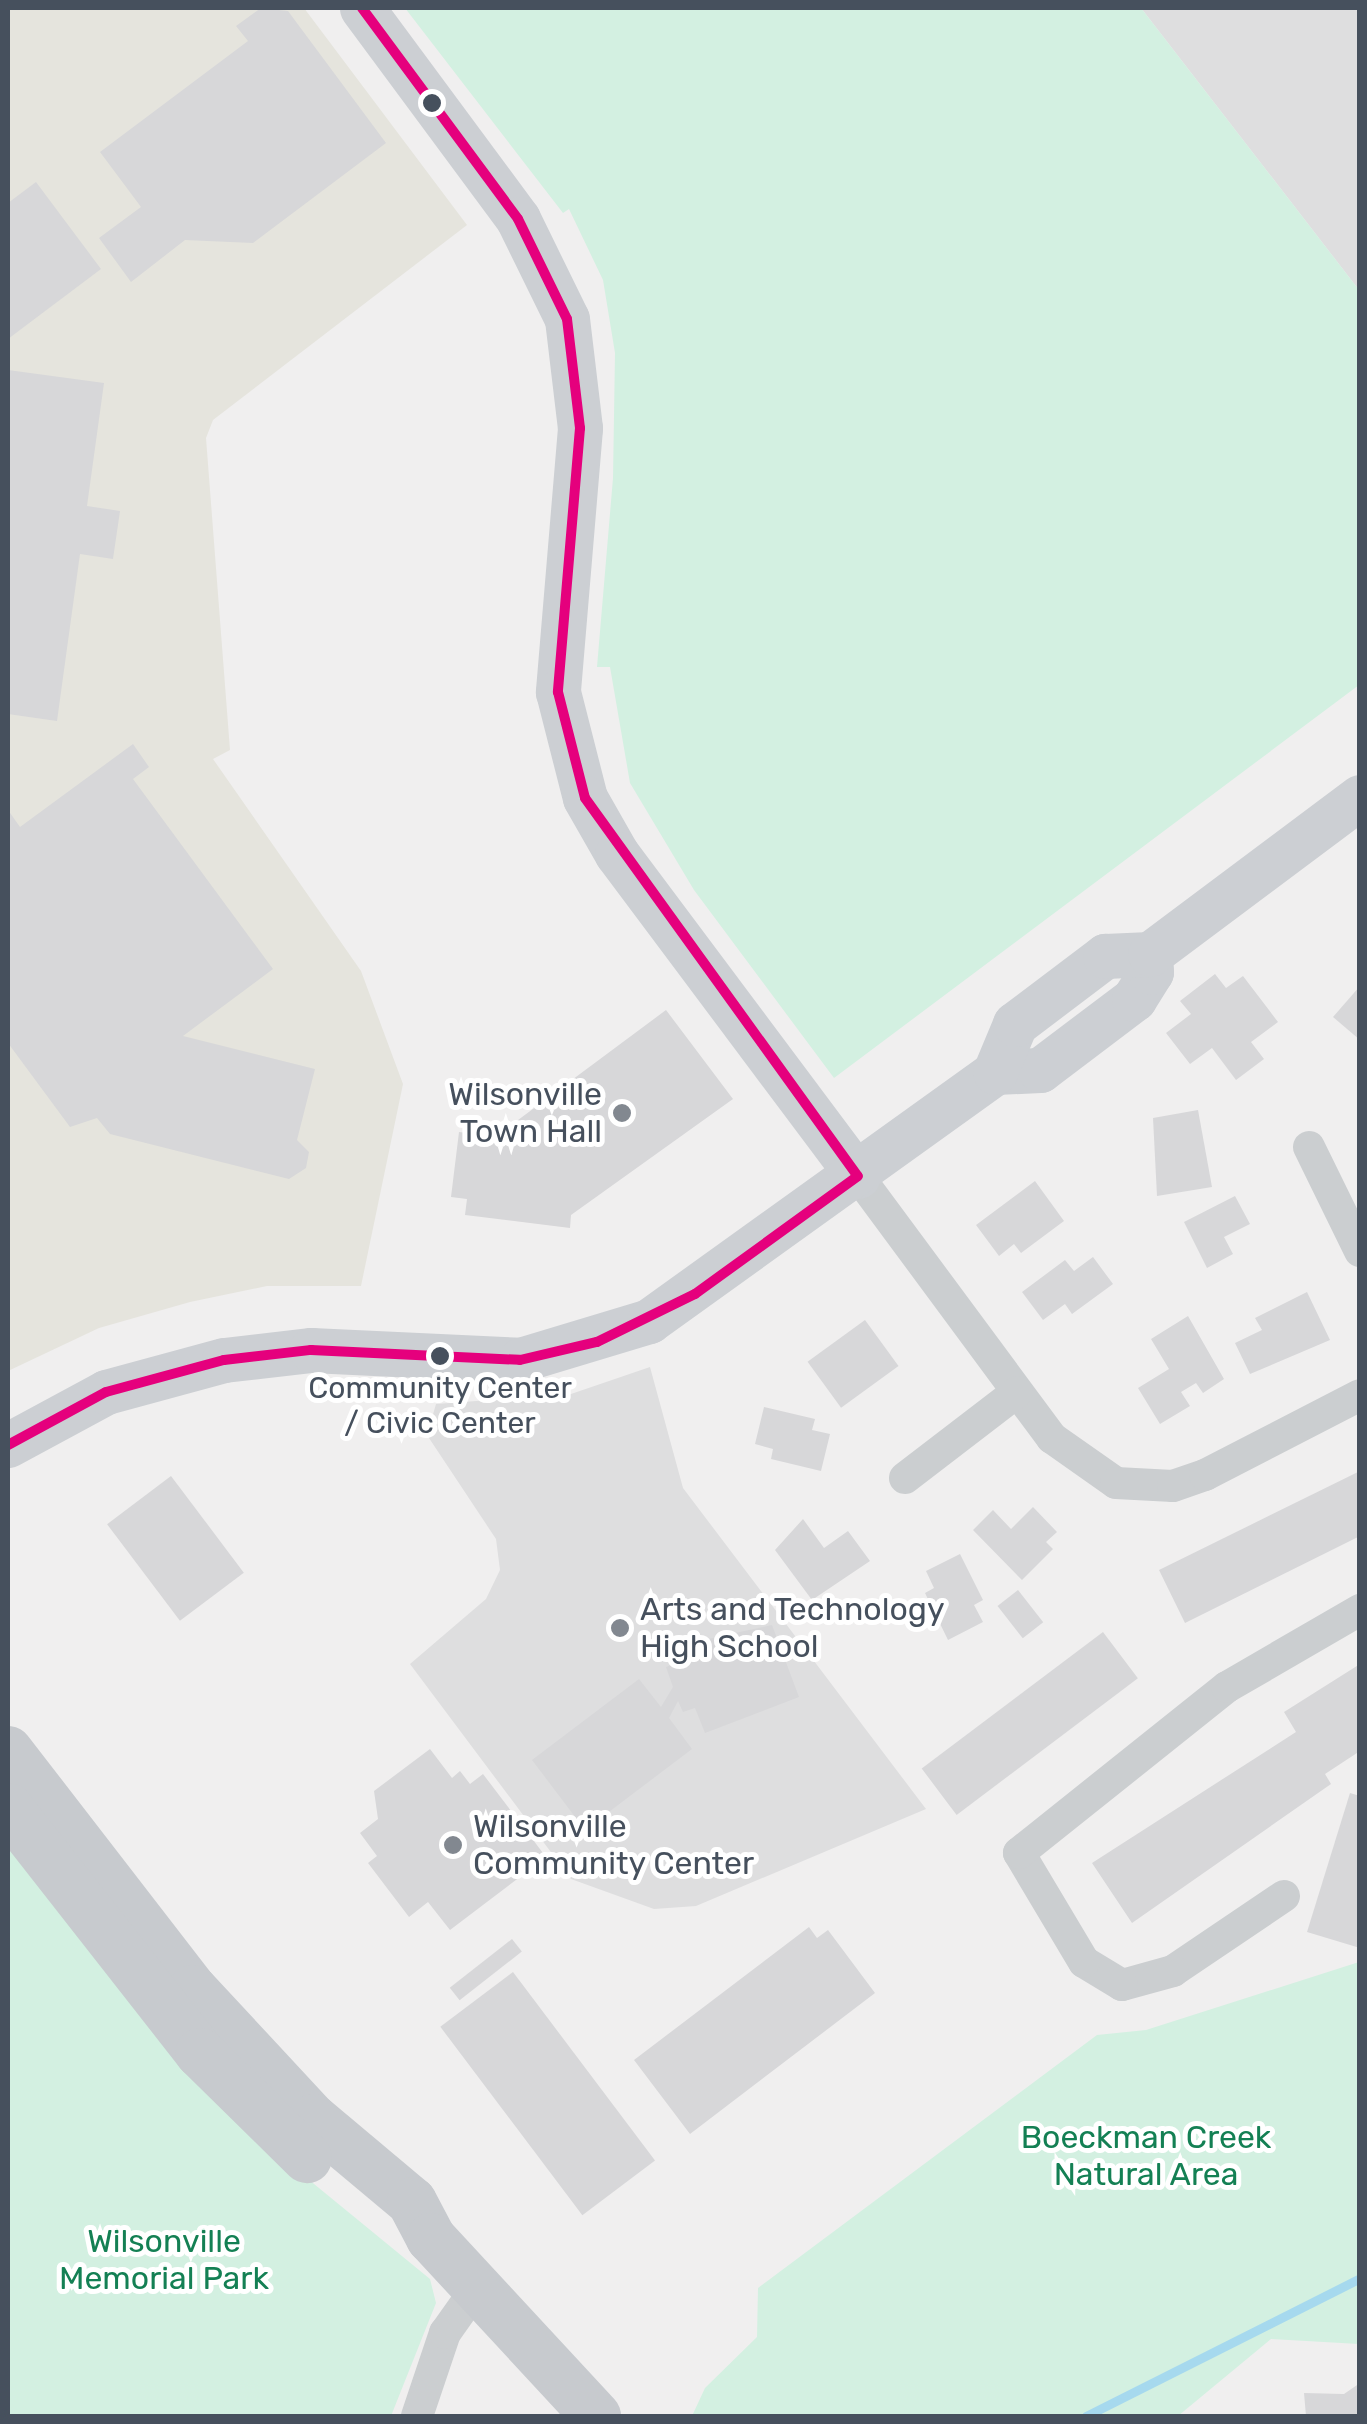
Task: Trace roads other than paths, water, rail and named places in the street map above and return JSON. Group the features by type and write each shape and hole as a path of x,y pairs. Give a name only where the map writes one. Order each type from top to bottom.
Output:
{"main road":[{"path":"362,8 518,219 567,319 580,428 558,692 585,798 617,854 858,1176"},
{"path":"8,1445 106,1392 224,1360 310,1350 520,1360 597,1342 695,1294 995,1072 1034,1072 1060,1056 1143,990 1150,954 1360,797"},
{"path":"8,1751 193,1990 313,2119 412,2202 431,2238 587,2405"},
{"path":"8,1808 245,2102 359,2203 395,2229 431,2238"}],"street":[{"path":"1309,1147 1360,1251"},
{"path":"858,1176 1017,1392 1093,1472 1143,1488 1205,1475 1360,1395"},
{"path":"905,1478 1017,1392"},
{"path":"1284,1896 1173,1971 1122,1985 1084,1962 1020,1853 1227,1686 1360,1610"},
{"path":"417,2416 445,2333 479,2286"}],"waterway":[{"path":"1086,2416 1360,2278"}],"place":[{"name":"Wilsonville Town Hall","path":"622,1113"},
{"name":"Community Center / Civic Center","path":"440,1356"},
{"name":"Arts and Technology High School","path":"620,1628"},
{"name":"Wilsonville Community Center","path":"453,1845"}],"park label":[{"name":"Boeckman Creek Natural Area","path":"1146,2156"},
{"name":"Wilsonville Memorial Park","path":"164,2260"}]}
